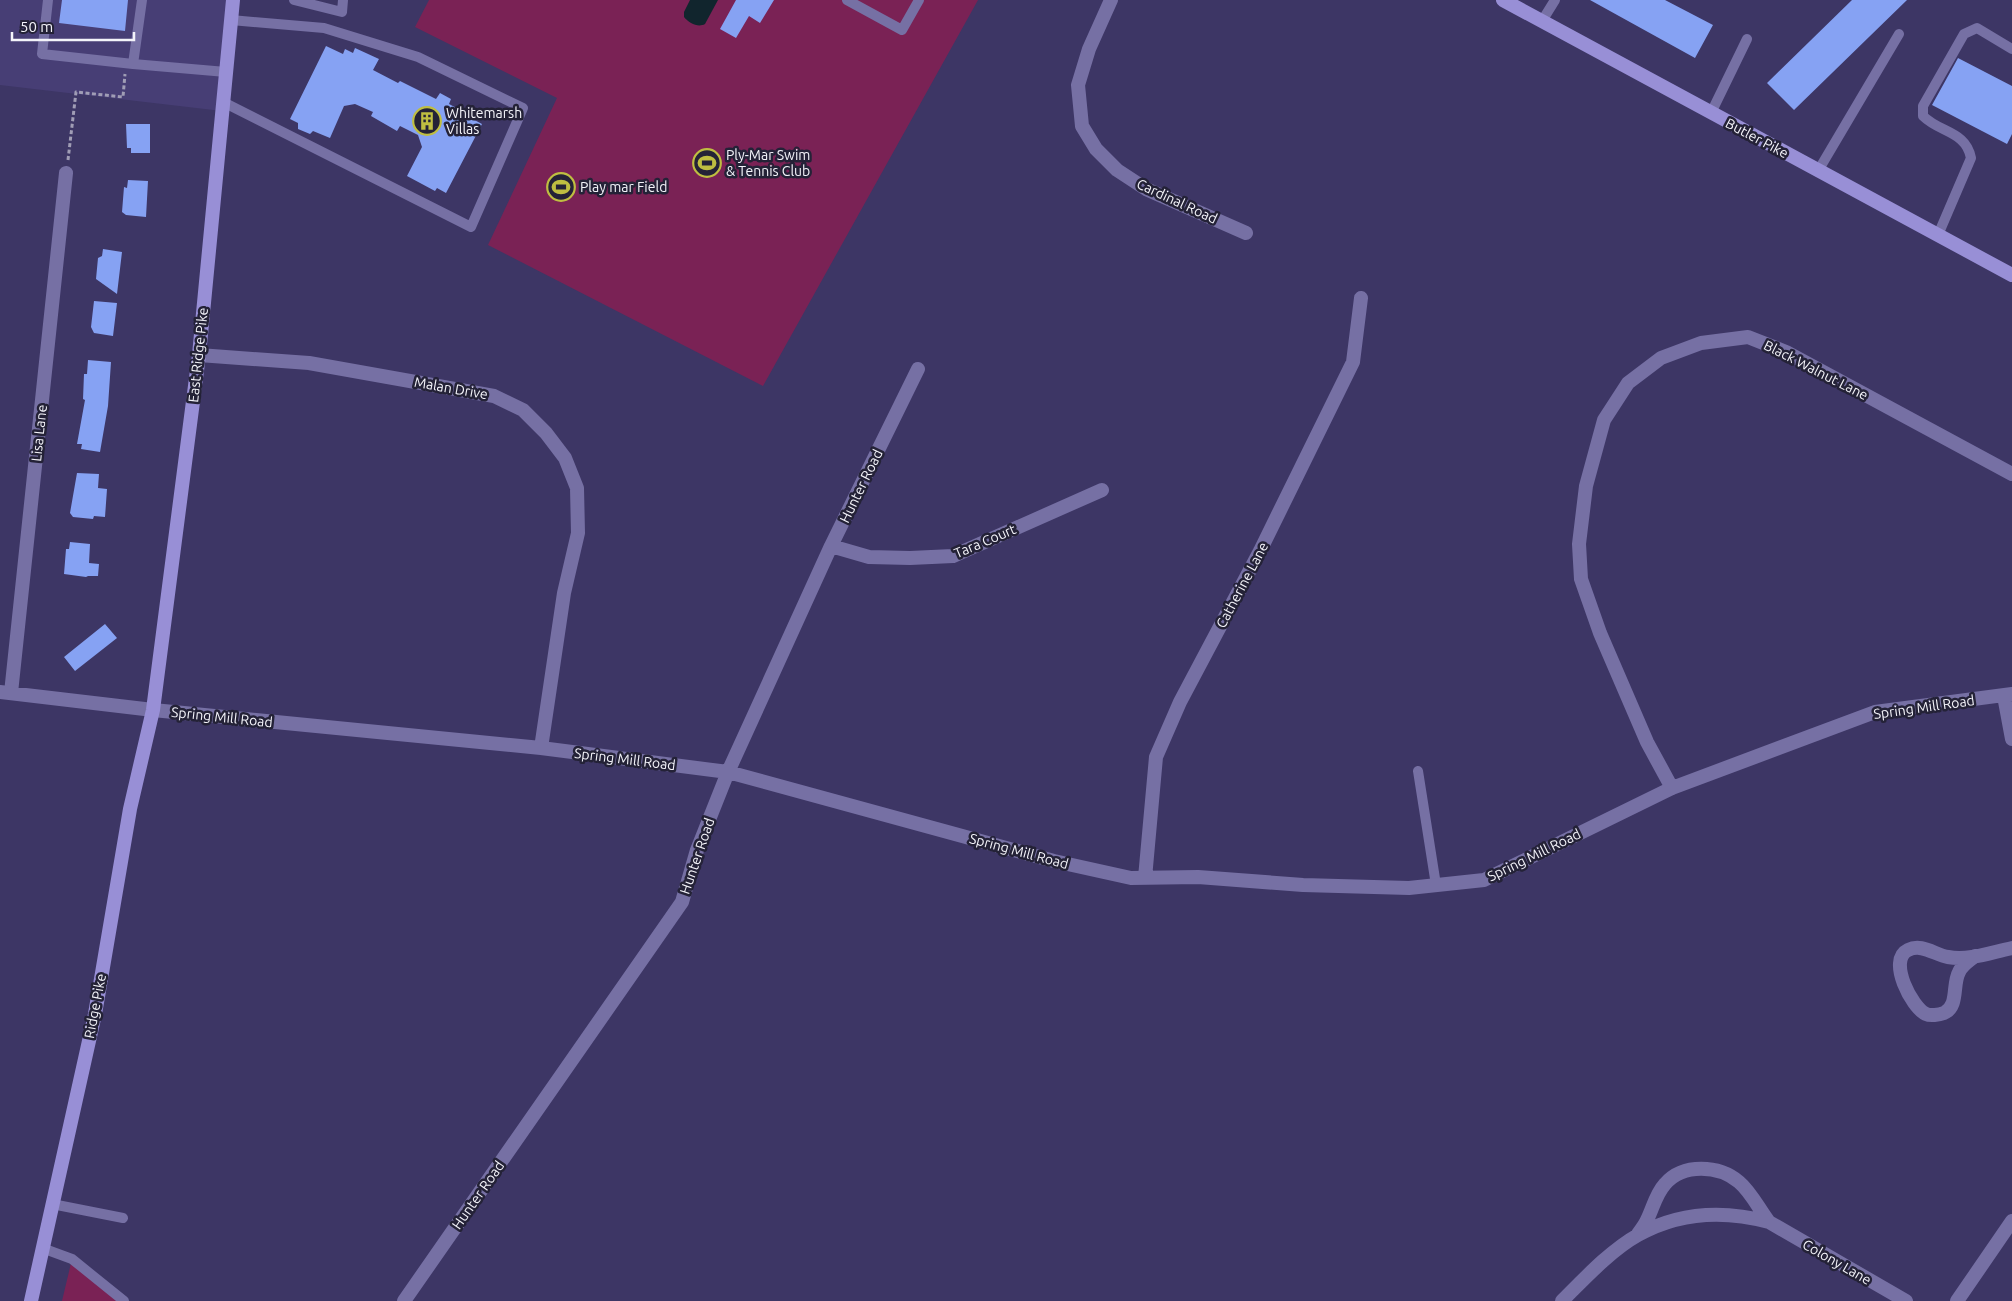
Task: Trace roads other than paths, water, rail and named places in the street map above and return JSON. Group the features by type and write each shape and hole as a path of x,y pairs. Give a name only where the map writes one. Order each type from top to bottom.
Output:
{"main road":[{"name":"East Ridge Pike","path":"153,710 199,355 233,0"},
{"name":"Butler Pike","path":"1503,0 2012,275"},
{"name":"Ridge Pike","path":"31,1301 95,1014 130,809 153,710"}],"street":[{"name":"Cardinal Road","path":"1112,0 1089,49 1078,85 1082,126 1096,149 1117,170 1146,189 1246,233"},
{"name":"Lisa Lane","path":"6,693 66,173"},
{"name":"Catherine Lane","path":"1145,878 1156,757 1180,702 1260,551 1353,362 1361,298"},
{"name":"Black Walnut Lane","path":"1672,788 1643,733 1600,633 1582,579 1579,544 1586,486 1604,420 1628,383 1661,358 1701,343 1748,337 1786,352 2012,474"},
{"name":"Malan Drive","path":"199,355 309,363 494,396 523,410 546,433 566,458 576,488 578,533 564,594 541,748"},
{"name":"Hunter Road","path":"404,1301 682,902 697,850 728,772 831,546 918,369"},
{"name":"Tara Court","path":"831,546 869,557 953,556 1102,490"},
{"name":"Spring Mill Road","path":"6,693 153,710 541,748 728,772 1054,861 1131,878 1198,877 1303,885 1409,888 1484,880 1672,788 1875,712 2008,695"},
{"path":"2008,695 2012,739"},
{"path":"1975,956 1958,973 1952,1007 1941,1014 1927,1015 1921,1010 1901,977 1899,969 1901,956 1905,951 1913,948 1926,949 1948,957 1957,958 2012,948"},
{"name":"Colony Lane","path":"1637,1235 1647,1221 1658,1193 1666,1182 1696,1168 1726,1173 1739,1182 1768,1222"},
{"name":"Colony Lane","path":"1562,1301 1617,1250 1637,1235 1659,1225 1687,1217 1718,1213 1745,1216 1768,1222 1906,1301"},
{"path":"1957,1301 2012,1221"}],"lane":[{"path":"48,0 42,54 226,72"},
{"path":"129,64 142,0"},
{"path":"294,0 342,12 343,0"},
{"path":"847,0 902,30 918,0"},
{"path":"1542,21 1555,0"},
{"path":"223,102 471,226 523,108 418,57 324,28 231,20"},
{"path":"1938,235 1971,158 1969,148 1962,138 1930,123 1923,116 1923,106 1964,34 1977,28 2012,49"},
{"path":"1818,171 1898,34"},
{"path":"1711,113 1746,39"},
{"path":"1418,771 1436,885"},
{"path":"52,1204 123,1218"},
{"path":"42,1248 72,1260 124,1301"}],"water":[{"path":"690,0 718,0 705,24 694,24 684,17 684,12"}],"place":[{"name":"Whitemarsh Villas","path":"427,121"},
{"name":"Ply-Mar Swim & Tennis Club","path":"707,163"},
{"name":"Play mar Field","path":"561,187"}]}
